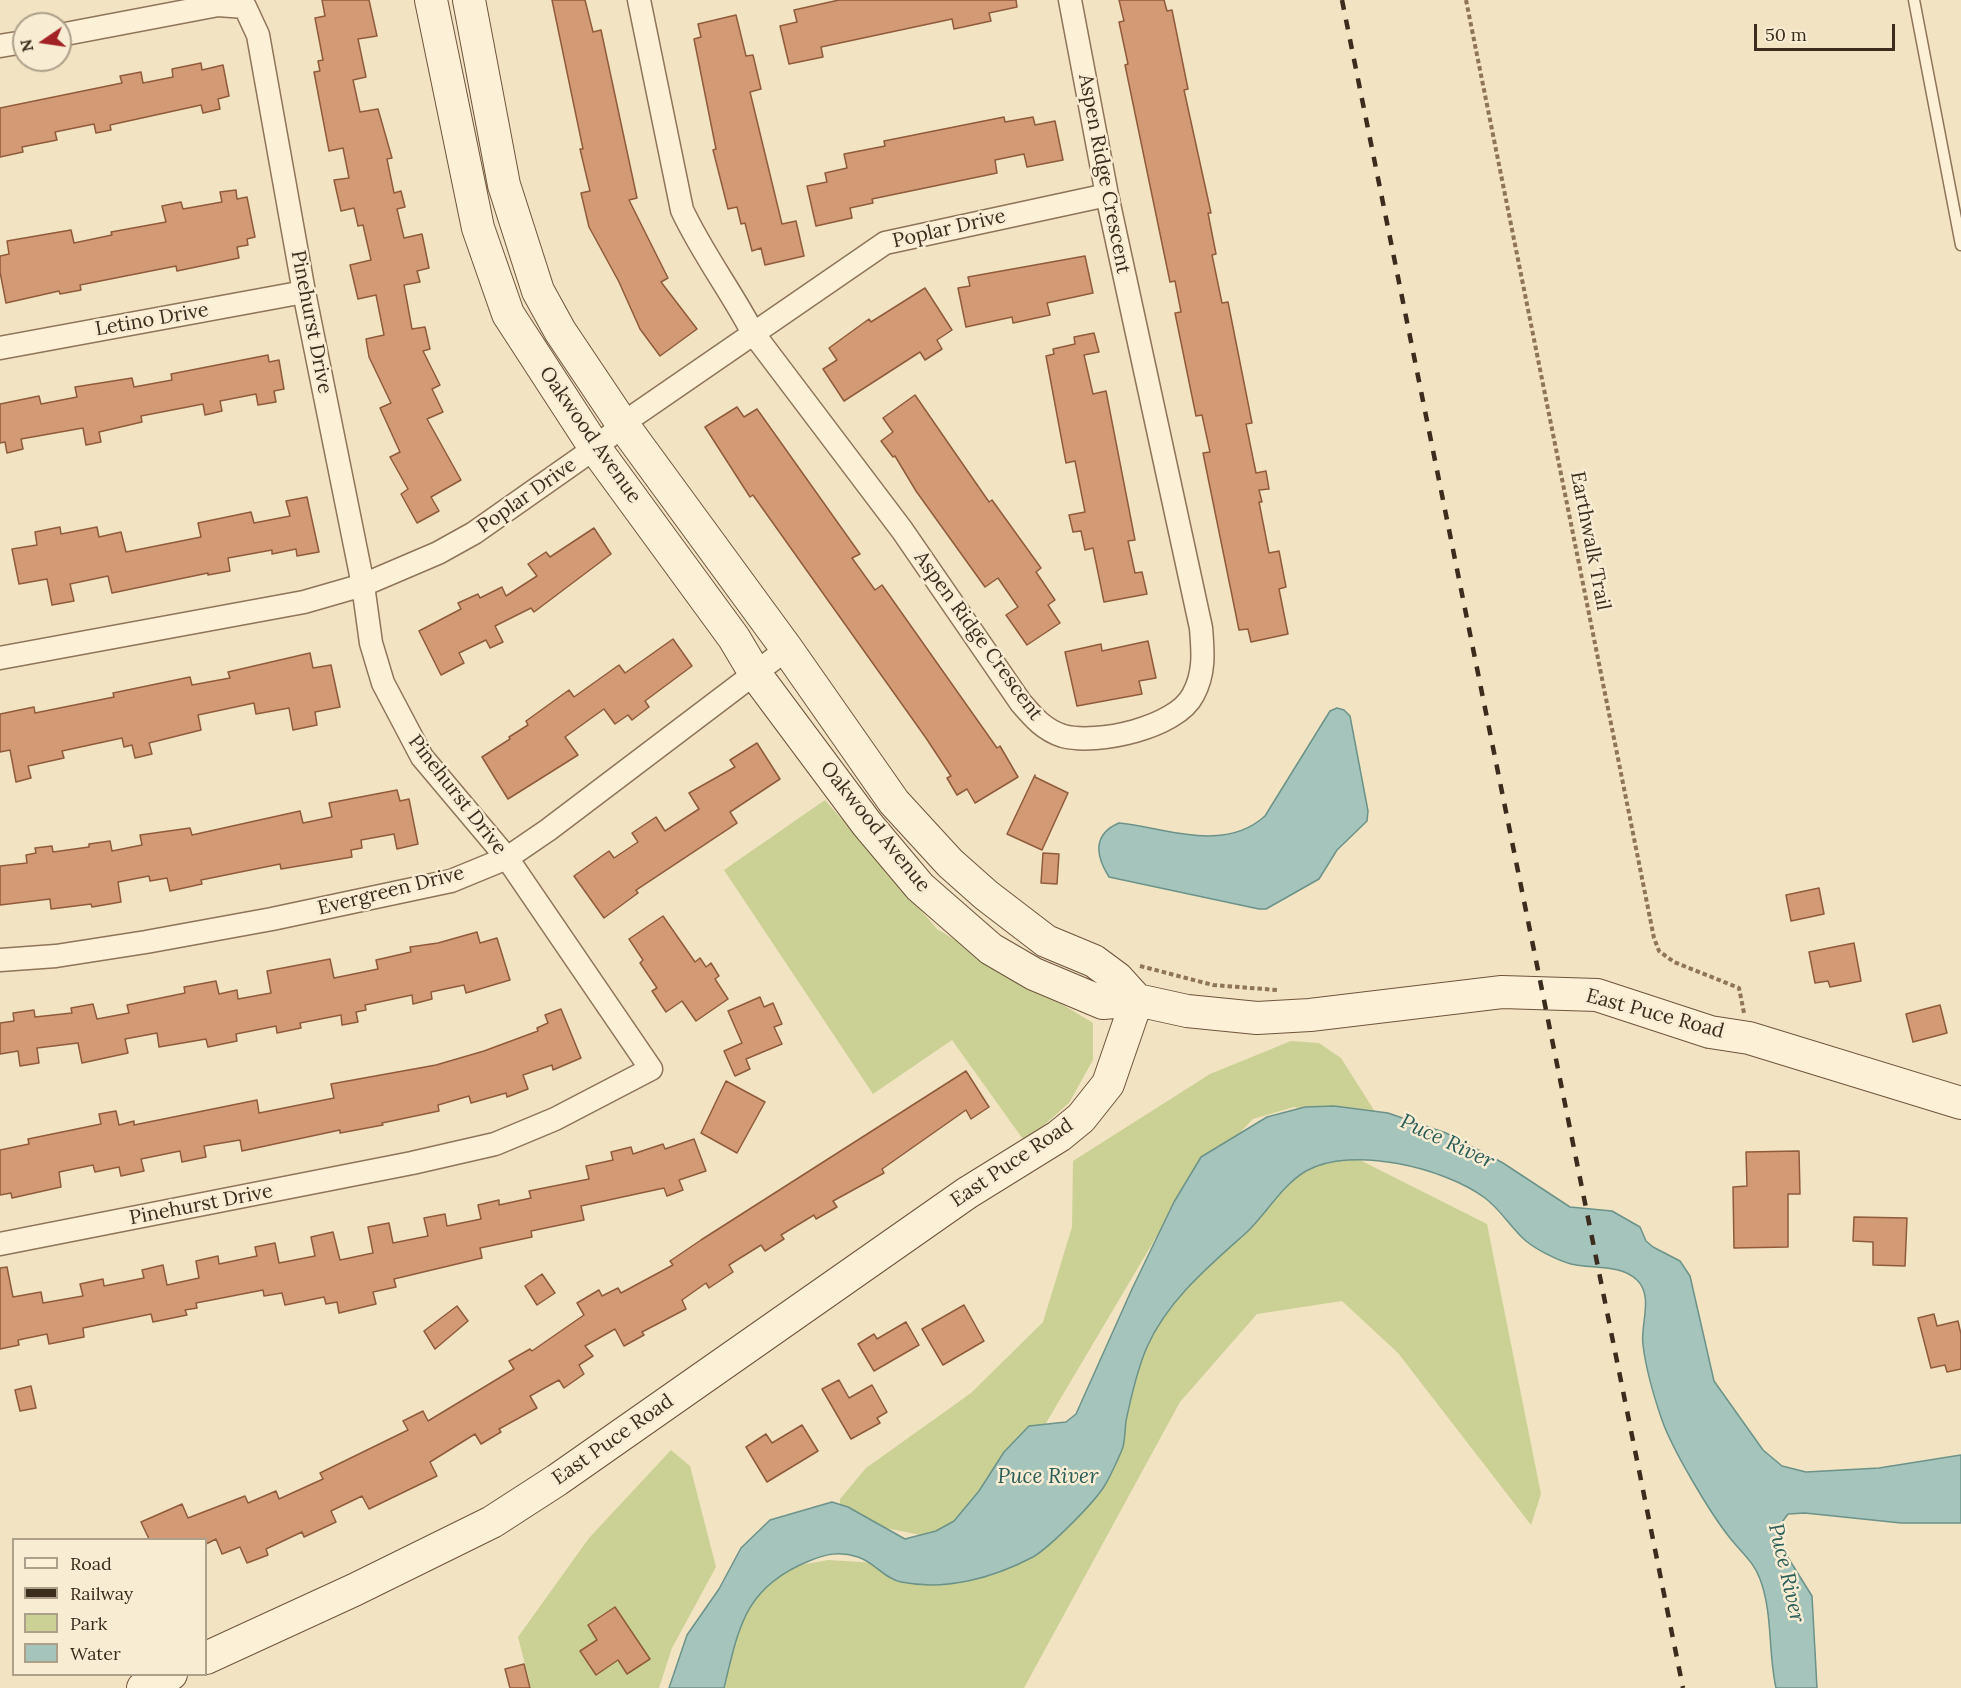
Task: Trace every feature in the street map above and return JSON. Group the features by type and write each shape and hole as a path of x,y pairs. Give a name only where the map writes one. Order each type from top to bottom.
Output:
{"street":[{"name":"Oakwood Avenue","path":"431,0 478,228 495,281 508,314 595,448 734,638 756,675 890,853 920,887 991,949 1034,975 1103,1003 1137,1000"},
{"name":"Oakwood Avenue","path":"469,0 504,185 538,291 560,331 622,425 787,649 894,802 950,863 986,895 1046,941 1094,961 1117,978 1137,1000"},
{"name":"Aspen Ridge Crescent","path":"639,0 682,210 694,236 753,333 902,530 1021,703 1041,726 1063,736 1088,739 1127,733 1168,719 1193,697 1204,666 1200,628 1107,195 1070,0"},
{"name":"Pinehurst Drive","path":"0,1244 412,1163 495,1144 555,1119 651,1069 507,858 422,757 383,683 370,643 363,585 304,292 258,35 245,7 218,5 72,33"},
{"name":"Poplar Drive","path":"0,658 304,602 363,585 438,553 474,533 595,448 622,425 885,243 1107,195"},
{"name":"Letino Drive","path":"0,348 304,292"},
{"name":"Evergreen Drive","path":"0,960 56,956 272,919 451,881 507,858 548,830 756,675 787,649"},
{"name":"East Puce Road","path":"207,1658 354,1590 492,1522 557,1480 967,1193 1059,1136 1081,1118 1108,1084 1137,1000 1187,1011 1257,1018 1310,1015 1502,992 1597,995 1710,1032 1749,1038 1961,1103"},
{"path":"142,1688 167,1676"}],"lane":[{"path":"1914,0 1961,245"}],"path":[{"name":"Earthwalk Trail","path":"1466,0 1654,938 1659,951 1674,962 1739,988 1749,1038"},
{"path":"1135,964 1213,985 1285,991"}],"green space":[{"path":"825,800 937,929 1093,1023 1093,1060 1069,1103 1025,1142 952,1040 873,1094 724,870"},
{"path":"1291,1041 1319,1043 1341,1058 1382,1123 1294,1107 1253,1119 1184,1190 1036,1440 951,1531 921,1535 840,1519 840,1499 866,1468 971,1393 1043,1322 1072,1227 1073,1161 1210,1074"},
{"path":"1328,1144 1487,1224 1541,1494 1531,1525 1398,1353 1342,1301 1257,1314 1180,1402 1024,1688 701,1688 741,1591 790,1567 828,1560 974,1569 1142,1332"},
{"path":"671,1450 690,1466 716,1567 672,1648 659,1688 531,1688 518,1637 589,1538"}],"water":[{"path":"1337,708 1344,710 1350,716 1368,811 1367,821 1337,850 1319,879 1266,909 1259,909 1109,877 1101,861 1099,846 1104,833 1119,823 1176,833 1214,836 1249,827 1265,816 1330,711"},
{"name":"Puce River","path":"1334,1106 1388,1113 1446,1133 1503,1163 1570,1207 1612,1211 1640,1227 1646,1241 1680,1261 1690,1276 1714,1381 1763,1450 1782,1466 1806,1472 1879,1468 1961,1455 1961,1523 1901,1523 1805,1513 1788,1514 1777,1529 1782,1548 1812,1596 1817,1688 1776,1688 1767,1605 1757,1573 1702,1497 1662,1420 1644,1354 1646,1302 1645,1294 1637,1280 1623,1271 1571,1264 1541,1251 1521,1236 1485,1198 1447,1177 1398,1164 1372,1160 1348,1160 1325,1163 1297,1177 1247,1232 1204,1271 1166,1314 1143,1356 1126,1421 1123,1447 1107,1482 1082,1513 1041,1552 986,1577 935,1585 895,1580 864,1559 851,1555 833,1554 815,1559 788,1571 758,1596 741,1627 724,1688 669,1688 687,1635 719,1589 741,1548 770,1520 832,1502 848,1507 905,1539 936,1531 954,1521 979,1491 1004,1452 1029,1426 1066,1422 1076,1414 1174,1202 1201,1157 1267,1117 1305,1107"}],"building":[{"path":"322,0 369,0 377,36 358,39 366,77 353,80 360,112 378,109 392,158 387,159 394,193 401,191 405,207 397,209 404,238 422,234 429,268 417,271 420,282 404,285 412,329 425,327 430,349 423,351 440,385 432,389 443,412 427,419 461,480 431,497 439,511 417,523 401,494 408,489 390,457 400,452 380,408 391,403 369,357 366,339 384,335 376,295 358,299 350,265 371,260 363,225 358,226 354,208 341,211 334,180 349,178 343,148 329,151 314,72 320,71 318,61 323,60 315,18 325,16"},
{"path":"552,0 585,0 593,32 601,30 637,198 629,200 668,278 661,282 697,329 660,356 640,329 619,282 589,227 581,193 590,191"},
{"path":"839,0 1016,0 1017,7 989,13 991,21 954,29 952,19 821,47 823,57 789,64 780,26 797,22 794,10"},
{"path":"1119,0 1164,0 1167,11 1172,10 1188,89 1184,90 1211,213 1208,213 1216,254 1212,255 1222,303 1228,302 1252,423 1246,424 1256,473 1266,471 1269,489 1259,490 1262,502 1259,502 1269,553 1279,551 1286,587 1279,589 1288,634 1251,642 1248,629 1239,630 1203,453 1210,452 1202,415 1196,416 1175,313 1181,312 1175,281 1170,282 1125,65 1128,64 1119,22 1124,21"},
{"path":"736,15 746,56 753,55 761,89 750,92 782,224 796,221 804,256 765,265 761,248 752,251 745,223 741,224 737,207 728,209 713,150 716,149 694,39 701,37 698,24"},
{"path":"201,63 202,70 223,65 229,96 218,99 220,109 203,113 201,105 110,125 111,130 96,133 94,124 55,132 57,140 22,147 23,152 0,157 0,108 122,83 120,76 141,72 143,83 173,77 172,69"},
{"path":"1004,117 1005,122 1033,117 1035,125 1055,121 1063,160 1027,167 1024,154 995,160 997,173 872,199 873,203 850,208 852,218 816,226 807,186 827,182 825,173 847,168 844,154 885,146 884,141"},
{"path":"236,190 237,199 247,197 255,237 247,239 248,245 237,247 239,258 177,271 176,266 80,285 81,290 60,294 59,291 6,303 0,272 0,256 9,254 7,241 71,230 74,243 112,235 111,232 166,222 162,206 181,202 183,209 222,202 220,192"},
{"path":"1085,256 1093,293 1047,303 1050,315 1013,323 1012,317 966,327 958,288 970,286 968,277"},
{"path":"925,288 952,330 937,340 942,349 925,360 920,352 844,401 823,369 837,360 829,348 869,319 871,322"},
{"path":"1094,333 1099,352 1084,355 1093,394 1106,391 1135,540 1128,541 1135,573 1142,572 1147,594 1104,602 1093,548 1085,550 1081,531 1073,532 1069,515 1085,512 1075,461 1066,463 1046,356 1054,354 1053,349 1075,344 1074,337"},
{"path":"268,355 269,362 279,360 284,389 274,391 276,402 258,405 256,394 220,401 222,411 205,415 203,404 141,416 142,422 99,432 101,442 86,445 83,428 21,439 23,449 7,453 5,442 0,443 0,404 39,396 41,404 77,397 75,387 132,378 134,387 172,380 171,374"},
{"path":"915,395 989,502 992,500 1041,568 1036,572 1055,600 1048,605 1060,623 1027,645 1006,615 1018,607 998,578 985,587 916,491 895,456 893,457 881,441 893,432 883,418"},
{"path":"737,407 744,417 757,409 860,554 852,558 875,590 882,585 997,748 1000,746 1018,777 975,803 967,789 957,795 947,778 951,776 926,738 753,495 750,497 705,427"},
{"path":"307,497 319,552 297,556 296,549 272,554 272,550 228,558 230,571 208,575 208,573 112,593 108,576 70,584 74,601 52,605 47,579 19,584 12,549 37,545 35,532 60,527 61,534 97,527 99,537 121,532 126,552 201,537 198,523 251,512 254,523 290,516 286,501"},
{"path":"594,528 611,554 534,612 531,608 495,626 503,642 490,648 486,640 459,653 464,663 441,675 419,631 461,609 458,603 478,594 480,598 502,587 506,596 537,576 528,564 546,552 550,557"},
{"path":"673,639 692,666 645,701 649,707 632,720 628,715 615,724 604,709 565,737 578,755 508,799 482,757 510,739 509,737 528,725 526,721 569,690 574,697 619,665 625,673"},
{"path":"1148,641 1156,678 1139,681 1142,694 1077,706 1065,652 1101,644 1102,651"},
{"path":"310,653 313,668 331,665 340,707 315,712 317,725 293,730 289,708 256,714 254,703 198,715 201,730 149,743 152,754 135,758 132,745 124,747 122,738 62,751 64,758 28,766 31,778 16,782 10,750 0,752 0,714 34,707 35,713 114,697 113,693 190,677 192,685 230,678 228,672"},
{"path":"757,743 780,779 730,812 737,823 636,890 638,893 604,918 574,876 609,851 614,858 638,842 632,833 656,817 665,831 699,809 689,793 735,767 730,760"},
{"path":"1035,775 1068,793 1042,850 1007,834"},
{"path":"397,790 400,801 409,799 418,844 397,849 394,834 361,840 362,848 351,850 352,857 281,869 280,864 201,880 202,884 170,891 167,878 150,881 149,876 118,882 121,902 92,907 91,904 51,909 50,899 0,905 0,866 27,863 26,855 36,853 35,848 52,846 53,852 89,847 89,844 110,841 112,851 142,845 140,835 190,828 192,835 300,811 303,823 332,817 329,803"},
{"path":"1043,853 1059,854 1057,884 1041,883"},
{"path":"1819,888 1824,914 1791,921 1786,895"},
{"path":"663,916 695,962 700,958 706,967 711,963 719,976 715,979 728,999 696,1021 682,1001 666,1012 652,991 657,988 640,963 643,960 629,939"},
{"path":"477,932 480,943 497,938 510,980 466,993 464,985 431,992 432,999 413,1004 412,995 365,1005 366,1010 356,1012 358,1022 342,1025 341,1015 300,1023 301,1028 277,1033 276,1026 236,1034 237,1041 208,1047 206,1039 159,1047 157,1033 125,1039 128,1053 82,1063 78,1043 37,1048 39,1063 20,1066 18,1051 0,1054 0,1023 14,1021 13,1013 34,1010 35,1017 72,1013 71,1008 93,1004 97,1019 129,1013 127,1005 185,993 184,987 216,981 219,994 237,990 238,999 271,993 267,971 330,959 334,978 378,969 376,960 411,952 410,947 438,943"},
{"path":"1854,943 1861,981 1830,987 1828,981 1815,983 1809,952"},
{"path":"760,997 764,1007 773,1003 782,1024 774,1027 782,1044 746,1059 750,1069 735,1076 724,1051 742,1043 728,1011"},
{"path":"1940,1005 1947,1033 1913,1042 1906,1014"},
{"path":"561,1009 581,1058 553,1070 552,1065 523,1075 528,1089 507,1097 506,1093 471,1103 469,1096 438,1105 439,1111 382,1123 383,1125 340,1133 340,1130 242,1151 240,1140 204,1146 206,1157 182,1162 180,1151 141,1159 144,1171 121,1176 119,1167 95,1172 93,1165 59,1172 61,1187 12,1198 11,1193 0,1195 0,1150 29,1144 28,1139 101,1124 99,1114 116,1111 119,1125 134,1121 134,1125 257,1100 259,1113 334,1098 331,1084 436,1065 484,1051 538,1031 537,1028 548,1023 545,1015"},
{"path":"966,1071 989,1107 971,1119 966,1110 882,1169 884,1173 833,1201 837,1207 816,1219 814,1215 781,1235 784,1239 765,1251 761,1245 729,1265 733,1272 709,1288 706,1283 682,1300 686,1309 642,1332 644,1335 624,1346 615,1329 585,1346 593,1356 579,1365 584,1374 564,1388 559,1380 530,1396 537,1408 499,1429 501,1432 481,1444 475,1434 430,1462 437,1476 369,1509 362,1496 331,1511 336,1522 304,1537 302,1532 266,1549 268,1555 247,1563 240,1547 222,1554 216,1539 207,1544 207,1538 149,1538 141,1522 182,1504 188,1518 245,1496 248,1503 276,1491 279,1499 323,1479 320,1473 408,1430 403,1421 423,1411 428,1421 514,1369 509,1361 530,1349 532,1351 584,1315 577,1303 599,1290 602,1296 618,1288 621,1293 673,1265 670,1261"},
{"path":"726,1081 765,1102 737,1153 701,1133"},
{"path":"694,1139 706,1171 679,1180 683,1190 667,1196 664,1188 581,1206 584,1220 531,1231 532,1237 480,1248 482,1258 394,1279 396,1287 373,1292 376,1304 339,1313 337,1302 326,1304 324,1297 285,1305 282,1293 264,1296 263,1290 196,1303 197,1308 185,1310 187,1315 153,1322 151,1314 83,1328 84,1337 49,1344 47,1334 18,1340 19,1345 0,1349 0,1268 7,1267 13,1297 41,1292 43,1303 83,1296 80,1284 103,1279 104,1286 144,1278 142,1270 163,1265 167,1285 199,1278 196,1261 218,1256 219,1264 257,1256 255,1247 275,1243 279,1263 315,1256 311,1237 333,1232 340,1260 373,1253 368,1227 389,1223 393,1243 428,1236 424,1218 445,1214 447,1226 481,1219 478,1205 499,1200 499,1205 531,1198 529,1191 589,1179 586,1166 613,1160 611,1152 631,1147 633,1154 663,1144 665,1149"},
{"path":"1799,1151 1800,1194 1788,1194 1788,1247 1734,1248 1733,1187 1747,1186 1746,1152"},
{"path":"1854,1217 1907,1218 1905,1266 1873,1265 1873,1242 1853,1241"},
{"path":"542,1274 555,1293 537,1305 525,1286"},
{"path":"964,1305 984,1341 943,1365 922,1329"},
{"path":"457,1306 468,1321 435,1349 424,1331"},
{"path":"1934,1314 1937,1326 1958,1321 1961,1334 1961,1369 1947,1372 1945,1365 1931,1368 1918,1318"},
{"path":"906,1322 919,1345 874,1371 858,1344 874,1334 877,1339"},
{"path":"839,1380 849,1398 872,1385 887,1412 877,1418 880,1423 851,1439 822,1389"},
{"path":"31,1386 36,1408 20,1411 15,1390"},
{"path":"802,1425 818,1451 767,1482 746,1447 766,1434 772,1443"},
{"path":"615,1607 650,1659 627,1674 618,1660 596,1675 580,1651 597,1640 588,1625"},
{"path":"524,1664 530,1688 510,1688 505,1669"}],"railway":[{"path":"1342,0 1683,1688"}]}
